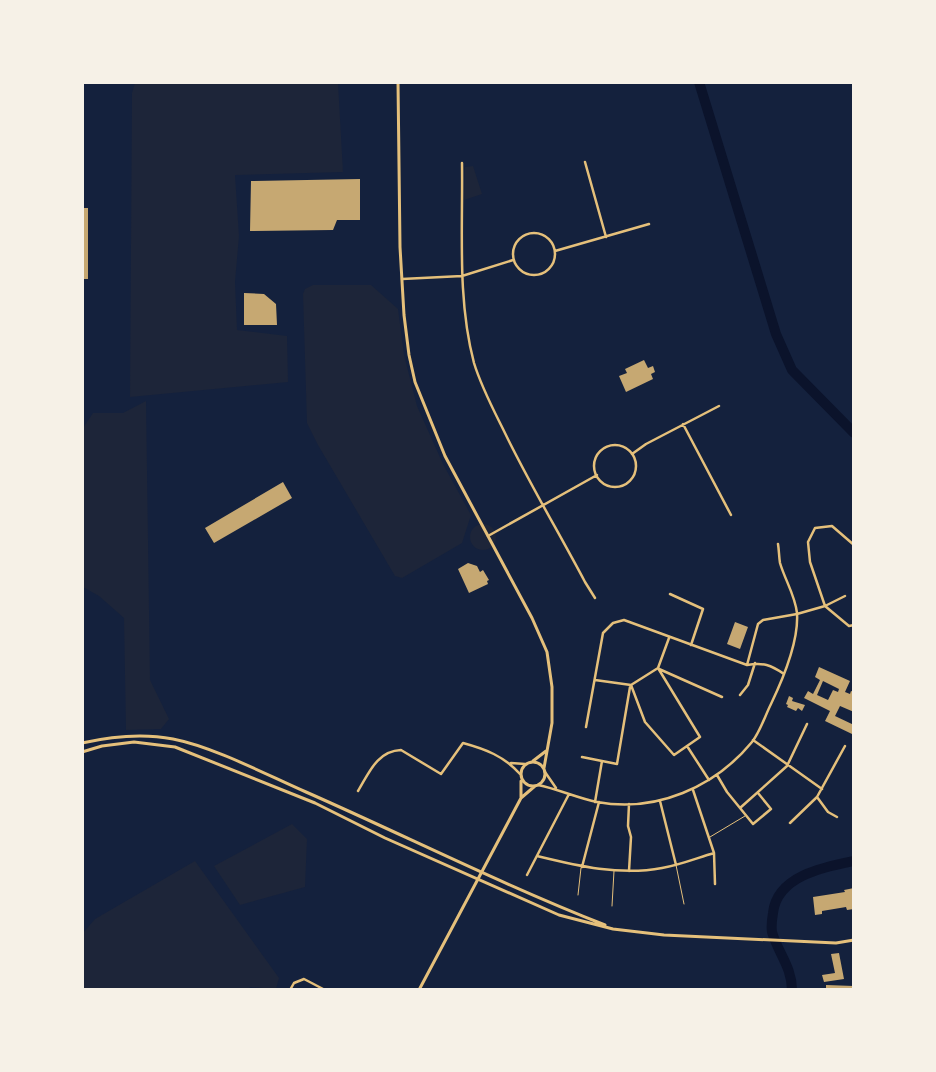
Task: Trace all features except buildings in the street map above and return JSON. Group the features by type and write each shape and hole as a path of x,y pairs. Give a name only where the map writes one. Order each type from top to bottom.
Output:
{"main road":[{"path":"398,82 402,278 406,331 415,382 445,456 532,618 547,652 552,696 552,723 546,751 544,779 521,798"},
{"path":"82,743 109,737 143,735 174,739 212,752 278,780 481,873 614,929"},
{"path":"82,752 102,746 134,742 175,747 315,803 385,838 559,915 614,929 664,935 760,937 836,943 854,940"},
{"path":"419,990 521,798 522,780 520,774 525,764 546,751"},
{"path":"532,761 538,762 544,770"},
{"path":"522,780 527,785 537,786"}],"street":[{"path":"585,162 606,237"},
{"path":"462,163 462,276 469,339 475,366 490,404 595,598"},
{"path":"555,251 649,224"},
{"path":"528,233 538,233 546,236 552,243 555,251 553,264 549,269 537,275 525,273 513,260 515,244 519,238 528,233"},
{"path":"402,278 462,276 513,260"},
{"path":"632,454 683,424 719,406"},
{"path":"683,424 731,515"},
{"path":"620,446 632,454 636,462 636,470 626,484 616,487 607,485 597,475 595,462 597,456 607,447 620,446"},
{"path":"488,536 597,475"},
{"path":"854,545 832,526 815,528 808,542 810,562 825,606 849,626 854,625"},
{"path":"537,786 557,789 594,802 629,804 660,801 693,790 717,775 753,740 784,674 791,653 797,614 793,593 780,564 778,544"},
{"path":"670,594 703,609 691,645"},
{"path":"747,665 758,624 763,620 797,614 825,606 845,596"},
{"path":"586,728 603,633 613,623 624,620 747,665 755,663 771,665 784,674"},
{"path":"595,680 631,686 658,668 669,638"},
{"path":"740,695 748,685 755,663"},
{"path":"658,668 722,697"},
{"path":"631,686 645,722 674,756 700,737 658,668"},
{"path":"582,757 617,764 631,686"},
{"path":"740,808 787,766 807,724"},
{"path":"753,740 787,766 822,789"},
{"path":"358,791 376,761 393,750 401,750 441,774 463,743 497,754 510,763 520,774"},
{"path":"687,746 709,780"},
{"path":"790,823 817,797 845,746"},
{"path":"594,802 602,761"},
{"path":"510,763 525,764"},
{"path":"544,770 557,789"},
{"path":"717,775 753,824 771,810 757,792"},
{"path":"693,790 714,853 715,884"},
{"path":"527,875 569,794"},
{"path":"817,797 828,812 838,817"},
{"path":"660,801 676,864"},
{"path":"582,867 599,802"},
{"path":"629,804 628,826 631,837 629,871"},
{"path":"536,856 582,867 629,871 663,868 714,853"},
{"path":"290,990 294,982 304,979 325,990"}],"lane":[{"path":"709,838 745,815"},
{"path":"676,864 684,904"},
{"path":"578,895 582,867"},
{"path":"612,906 614,870"}],"shaded area":[{"path":"135,83 338,83 343,172 235,175 239,236 235,282 237,330 287,336 288,382 130,397 132,93"},
{"path":"473,166 482,194 464,200 465,167"},
{"path":"313,285 371,285 398,309 404,355 417,406 443,464 471,515 462,543 402,578 395,576 307,423 303,294 305,289"},
{"path":"146,401 150,680 169,719 161,729 126,730 124,618 99,596 83,587 83,428 93,413 123,413"},
{"path":"483,524 492,528 496,537 492,546 483,550 474,546 470,537 474,528"},
{"path":"292,824 307,839 305,887 240,905 214,866"},
{"path":"195,861 279,978 276,989 250,987 248,990 83,989 83,933 95,919"}],"waterway":[{"path":"699,82 776,334 792,370 854,433"},
{"path":"792,990 790,974 772,932 772,918 776,900 783,890 804,875 829,866 854,861"}]}
